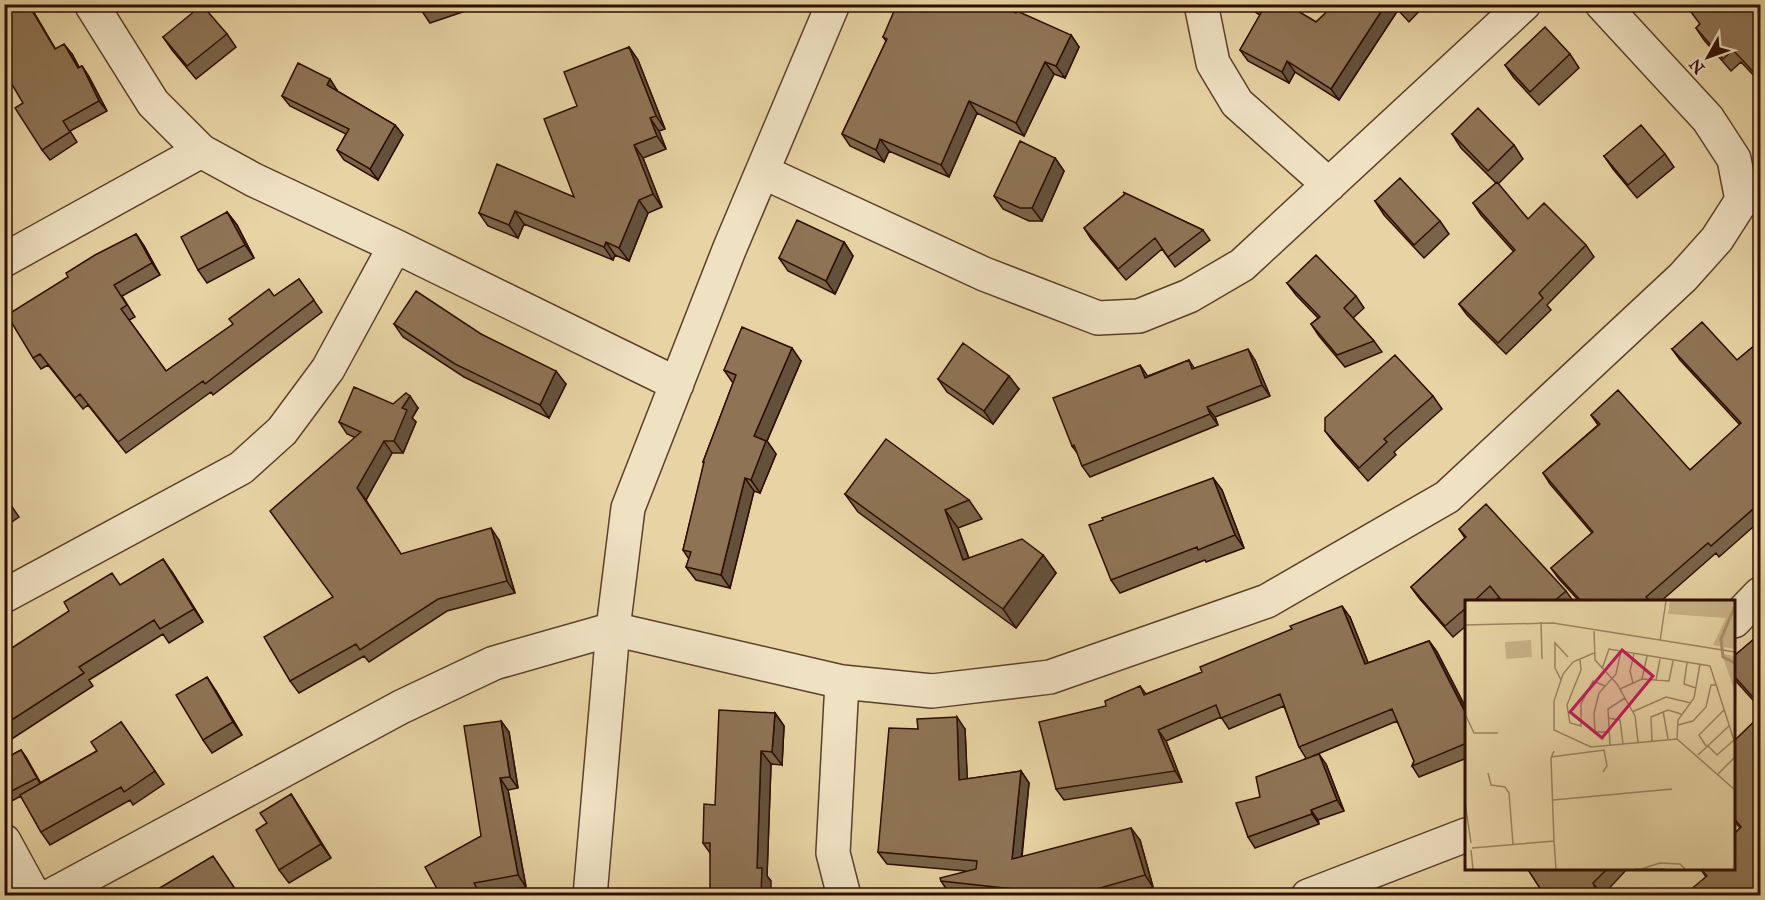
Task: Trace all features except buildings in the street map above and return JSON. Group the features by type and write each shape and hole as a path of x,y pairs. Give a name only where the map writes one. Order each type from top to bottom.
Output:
{"street":[{"path":"91,4 153,103 201,151 254,180 395,246 677,384"},
{"path":"590,896 613,630 628,508 729,250 833,4"},
{"path":"1201,4 1212,63 1237,103 1329,185"},
{"path":"763,172 984,274 1098,318 1139,316 1189,296 1242,265 1524,4"},
{"path":"50,896 401,707 494,663 613,630 842,682 932,691 1050,677 1267,601 1447,497 1683,277 1717,238 1742,200 1734,159 1708,119 1602,4"},
{"path":"4,260 201,151"},
{"path":"4,596 241,468 282,431 328,369 395,246"},
{"path":"1735,620 1761,594"},
{"path":"842,682 833,853 844,896"},
{"path":"1308,896 1465,836"},
{"path":"4,841 34,896"}]}
